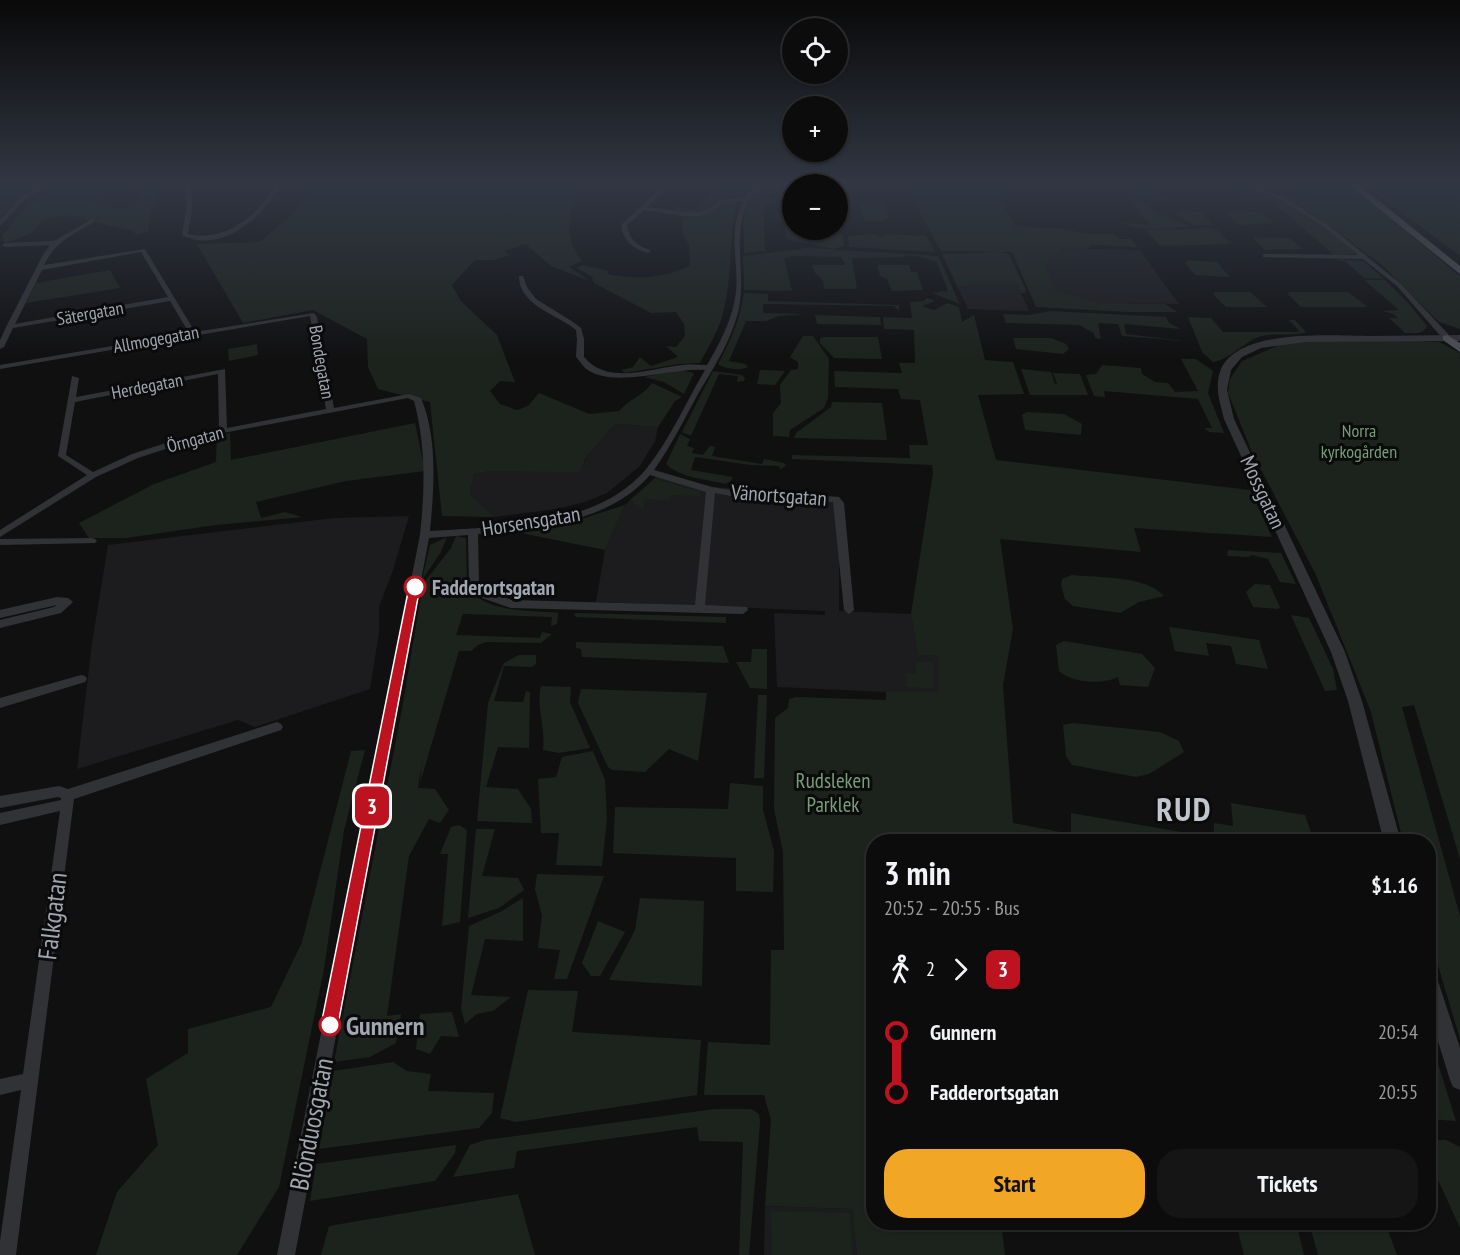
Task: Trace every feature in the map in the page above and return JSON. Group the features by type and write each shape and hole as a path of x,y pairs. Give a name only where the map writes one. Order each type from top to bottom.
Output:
{"main road":[{"path":"1425,243 1460,271"},
{"path":"1432,243 1460,265"},
{"path":"1454,338 1460,349"}],"street":[{"path":"6,245 55,243"},
{"path":"0,347 55,243"},
{"path":"632,243 637,248 648,251"},
{"name":"Horsensgatan","path":"425,535 550,521 588,512 612,503 629,491 648,471 671,438 710,368 732,322 739,292 739,243"},
{"path":"1347,243 1399,285 1454,338"},
{"path":"40,268 143,250 170,299 192,332"},
{"path":"1265,256 1366,257"},
{"path":"521,277 526,294 534,303 556,312 577,328 580,333 580,357 588,366 617,375 637,375 683,366 710,368"},
{"name":"Sätergatan","path":"9,327 170,299"},
{"name":"Allmogegatan","path":"0,367 192,332 312,314"},
{"name":"Bondegatan","path":"312,314 330,410"},
{"name":"Mossgatan","path":"1391,834 1355,701 1338,652 1229,419 1221,388 1225,371 1231,363 1249,350 1270,342 1310,339 1454,338"},
{"name":"Herdegatan","path":"72,400 222,371 224,431"},
{"path":"75,378 62,456 93,475"},
{"name":"Örngatan","path":"0,534 93,475 135,456 178,442 224,431 409,396"},
{"name":"Blönduosgatan","path":"286,1255 425,535 429,468 423,414 418,400 409,396"},
{"name":"Vänortsgatan","path":"648,471 711,489 755,495 836,499 839,502 849,610"},
{"path":"700,609 711,489"},
{"path":"473,530 474,583 486,595 497,601 511,604 562,606 743,610"},
{"path":"0,542 92,541"},
{"path":"0,614 57,601 68,602 57,610 0,624"},
{"path":"0,703 81,679"},
{"path":"0,819 67,800 277,727"},
{"path":"0,802 59,791 67,800"},
{"name":"Falkgatan","path":"7,1255 67,800"},
{"path":"1436,1004 1460,1080"},
{"path":"0,1087 31,1080"}],"shaded area":[{"path":"1063,248 1140,250 1179,304 1099,303 1056,292 1045,268 1049,260"},
{"path":"976,284 1017,284 1029,311 968,309 958,288"},
{"path":"615,424 658,427 655,441 640,466 607,493 585,502 556,509 494,517 470,494 474,474 490,471 530,470 585,462 587,456"},
{"path":"661,472 711,487 839,497 839,611 911,614 918,654 939,655 940,692 777,687 774,613 825,615 825,611 596,602 605,550 625,505"},
{"path":"409,516 379,607 379,633 370,689 255,727 238,720 77,769 92,643 108,545 334,518"},
{"path":"765,1206 852,1209 857,1255 764,1255"}],"green space":[{"path":"572,243 582,261 569,267 590,281 551,266 526,244 504,251 509,255 495,260 475,260 452,285 461,301 497,335 515,382 500,381 490,391 500,404 517,410 528,406 539,393 589,414 619,411 652,383 682,397 675,401 658,427 615,424 587,456 579,472 490,471 474,474 470,494 494,517 442,516 430,402 378,389 368,367 367,339 313,310 243,323 197,244"},
{"path":"688,243 731,243 726,299 713,339 700,363 625,373 622,370 633,367 640,357 651,366 678,357 666,346 676,347 685,336 684,324 676,312 651,313 594,283 592,277 577,268 582,265 609,271 607,274 640,278 659,276 690,266"},
{"path":"744,243 765,243 765,249 768,251 744,253"},
{"path":"803,243 844,243 844,246 834,249"},
{"path":"849,243 930,243 935,252 849,247"},
{"path":"936,243 1134,243 1138,247 1092,245 1087,249 1063,248 1049,260 1045,267 1056,291 1099,303 1165,304 1177,312 1036,307 1012,252 941,251"},
{"path":"1157,243 1231,244 1165,246"},
{"path":"1257,243 1295,243 1303,249 1265,250"},
{"path":"1320,243 1344,243 1355,254 1334,255"},
{"path":"1352,243 1419,243 1460,276 1460,329 1439,322 1382,265"},
{"path":"1442,243 1460,243 1460,256"},
{"path":"807,248 938,256 960,304 932,293 948,291 937,262 922,257 903,255 904,257 852,258 857,289 824,289 823,280 815,273 812,265 846,265 841,257 791,256 784,258 792,291 744,290 743,256"},
{"path":"1000,252 1009,254 1026,290 1024,293 1021,293 1017,284 976,284 958,288 942,254"},
{"path":"1336,259 1364,261 1384,279 1364,278 1346,262"},
{"path":"1189,260 1217,262 1230,277 1195,275 1185,263"},
{"path":"877,265 909,265 911,272 917,272 923,290 892,291 887,279 880,276"},
{"path":"110,270 120,288 26,303 36,283"},
{"path":"1364,280 1385,280 1410,305 1427,326 1425,329 1418,333 1405,333 1389,318 1398,318 1382,311 1399,310"},
{"path":"1215,292 1250,292 1267,307 1226,307 1213,294"},
{"path":"1348,292 1368,307 1301,307 1287,293"},
{"path":"744,293 768,294 768,301 899,305 899,311 894,306 763,304 763,313 806,314 779,316 766,321 746,321 729,361 745,364 748,367 728,368 718,364 734,330"},
{"name":"Rudsleken Parklek","path":"927,298 935,301 922,306 934,310 948,303 959,307 962,322 974,315 985,360 1013,362 1024,394 978,395 996,460 1250,490 1272,537 1134,528 1141,552 1000,539 1013,629 1003,685 1013,823 1071,834 866,834 866,1230 1002,1230 1005,1255 857,1255 852,1209 765,1206 771,1120 764,1095 704,1095 708,1042 770,1045 771,950 784,950 783,852 774,809 775,718 788,708 789,699 796,697 886,700 886,692 939,692 939,655 918,655 911,614 933,473 932,465 792,459 792,455 910,458 909,445 928,445 920,400 901,399 898,389 835,387 834,371 902,373 899,363 915,363 914,330 884,329 883,317 912,318 910,302 923,301"},
{"path":"1051,311 1166,317 1169,323 1181,329 1124,324 1126,334 1185,341 1122,336 1118,324 1098,323 1101,339 1095,338 1094,333 1079,325 1006,323 1003,314 1028,315"},
{"path":"815,315 880,317 881,325 817,324"},
{"path":"1188,317 1211,318 1223,332 1300,332 1289,320 1295,320 1306,332 1263,336 1250,341 1227,357 1213,362 1202,352"},
{"path":"803,336 813,336 829,359 828,398 824,408 790,430 789,437 773,436 773,413 781,403 780,385 791,370 798,369 798,362 790,357"},
{"path":"878,337 882,359 834,358 820,343 820,338"},
{"path":"1013,338 1051,338 1066,344 1069,349 1063,354 1016,349"},
{"name":"Norra kyrkogården","path":"1315,341 1439,342 1460,353 1460,859 1414,705 1402,707 1460,916 1460,1039 1436,959 1436,834 1401,834 1371,712 1316,575 1252,452 1228,393 1230,379 1242,361 1280,345"},
{"path":"257,344 258,355 229,361 228,349"},
{"path":"1181,359 1196,359 1213,371 1208,393 1224,433 1209,432 1204,428 1212,428 1198,399 1104,391 1105,397 1094,396 1086,375 1096,374 1102,365 1141,368 1142,374 1155,382 1168,383 1175,392 1198,391"},
{"path":"1021,369 1051,372 1055,384 1057,384 1053,373 1080,374 1088,395 1030,395"},
{"path":"680,370 694,373 684,394 664,382 644,377"},
{"path":"760,370 785,371 775,385 757,384"},
{"path":"713,371 742,375 745,378 744,381 737,382 738,376 719,374 691,436 682,432"},
{"path":"832,402 882,403 887,440 794,438 796,433 831,407"},
{"path":"1027,412 1064,414 1082,424 1081,435 1025,430 1022,415"},
{"path":"415,423 425,471 346,481 256,502 261,518 285,512 302,517 216,525 126,538 89,538 79,523 154,484 216,462 217,436 230,433 231,460"},
{"path":"680,434 690,439 687,446 694,448 692,453 703,455 710,446 715,447 712,456 762,464 764,459 784,463 786,466 780,469 779,466 750,465 695,457 691,470 733,477 731,481 725,484 686,475 666,464"},
{"path":"655,479 700,492 701,496 670,495 669,500 645,499 643,511 630,500"},
{"path":"625,505 605,550 521,533 572,522"},
{"path":"456,536 466,538 467,589 476,597 509,609 558,613 557,624 551,626 552,617 463,614 456,635 540,638 542,632 552,634 541,643 486,642 471,651 459,651 420,783 422,762 418,788 435,789 449,810 440,823 429,819 409,856 387,1016 401,1014 396,1043 370,1057 334,1062 402,709 423,584 451,548"},
{"path":"447,537 441,552 422,580 430,545"},
{"path":"1228,550 1281,553 1296,584 1280,582 1268,559 1252,555 1248,557 1227,556"},
{"path":"1072,575 1134,581 1156,589 1164,596 1139,602 1120,613 1073,606 1065,599 1061,585 1062,579"},
{"path":"1255,584 1270,585 1280,607 1278,609 1253,607 1246,592"},
{"path":"574,614 726,617 726,623 576,617"},
{"path":"1291,615 1309,618 1333,669 1337,690 1325,691"},
{"path":"1169,627 1259,640 1268,669 1236,664 1231,646 1206,643 1209,656 1175,651"},
{"path":"1064,641 1142,654 1155,668 1148,687 1120,685 1118,677 1111,680 1087,682 1065,675 1059,671 1056,645"},
{"path":"576,642 723,646 729,663 582,657 581,649 576,648"},
{"path":"752,649 767,649 767,689 750,688 736,662 751,662"},
{"path":"519,655 536,655 536,664 532,667 504,666 494,701 523,702 526,691 530,692 529,748 498,747 486,787 518,789 531,809 532,823 477,821 488,703 504,663"},
{"path":"915,662 934,662 933,688 907,687 906,673 917,674"},
{"path":"541,686 571,687 570,702 590,748 559,753 543,750"},
{"path":"581,689 707,693 698,761 669,749 645,772 612,770 608,767 578,703"},
{"path":"758,695 767,695 764,778 754,778"},
{"path":"1073,723 1160,732 1179,741 1184,752 1149,774 1136,777 1072,765 1066,756 1063,725"},
{"path":"365,750 344,830 324,969 279,1187 237,1255 96,1255 117,1192 158,1145 146,1079 188,1053 188,1029 271,1007 302,942 351,751"},
{"path":"593,751 605,780 607,819 602,866 556,865 559,833 541,833 538,779 556,777 562,757"},
{"path":"730,783 763,786 763,810 774,851 773,892 736,891 736,858 613,853 615,807 728,809"},
{"path":"1231,803 1305,815 1312,834 1209,834 1214,831 1214,823 1233,826"},
{"path":"1071,813 1193,834 1071,834"},
{"path":"459,825 467,830 460,922 442,926 448,854 440,854 451,827"},
{"path":"476,829 495,829 482,876 518,878 524,890 499,908 468,918"},
{"path":"537,874 604,876 567,979 554,979 560,950 538,948 542,916 535,889"},
{"path":"523,898 523,941 485,939 471,995 511,997 493,1011 477,1014 465,1024 461,1009 469,926 500,912"},
{"path":"640,898 704,901 702,986 609,980 635,930"},
{"path":"598,921 625,932 600,976 591,976 582,963"},
{"path":"528,990 578,991 572,1032 701,1040 697,1095 516,1122 500,1118"},
{"path":"452,1012 459,1037 441,1036 430,1054 416,1049 420,1014"},
{"path":"1436,1057 1456,1121 1436,1120"},
{"path":"393,1062 407,1071 431,1074 428,1091 494,1093 492,1113 479,1128 319,1149 333,1071"},
{"path":"715,1109 751,1109 759,1114 749,1255 739,1255 743,1142 699,1141 697,1127 517,1151 514,1168 453,1177 470,1145 485,1140"},
{"path":"1436,1140 1446,1140 1460,1147 1460,1228 1436,1176"},
{"path":"456,1145 455,1153 435,1181 310,1201 316,1164"},
{"path":"518,1194 535,1255 321,1255 329,1226"},
{"path":"771,1211 850,1213 852,1255 772,1255"},
{"path":"1238,1230 1298,1230 1304,1255 1244,1255"},
{"path":"1311,1230 1388,1230 1397,1255 1318,1255"}],"bus line":[{"name":"3","path":"330,1025 415,587"}],"place":[{"name":"Fadderortsgatan","path":"415,587"},
{"name":"Gunnern","path":"330,1025"}],"district":[{"name":"RUD","path":"1184,808"}]}
